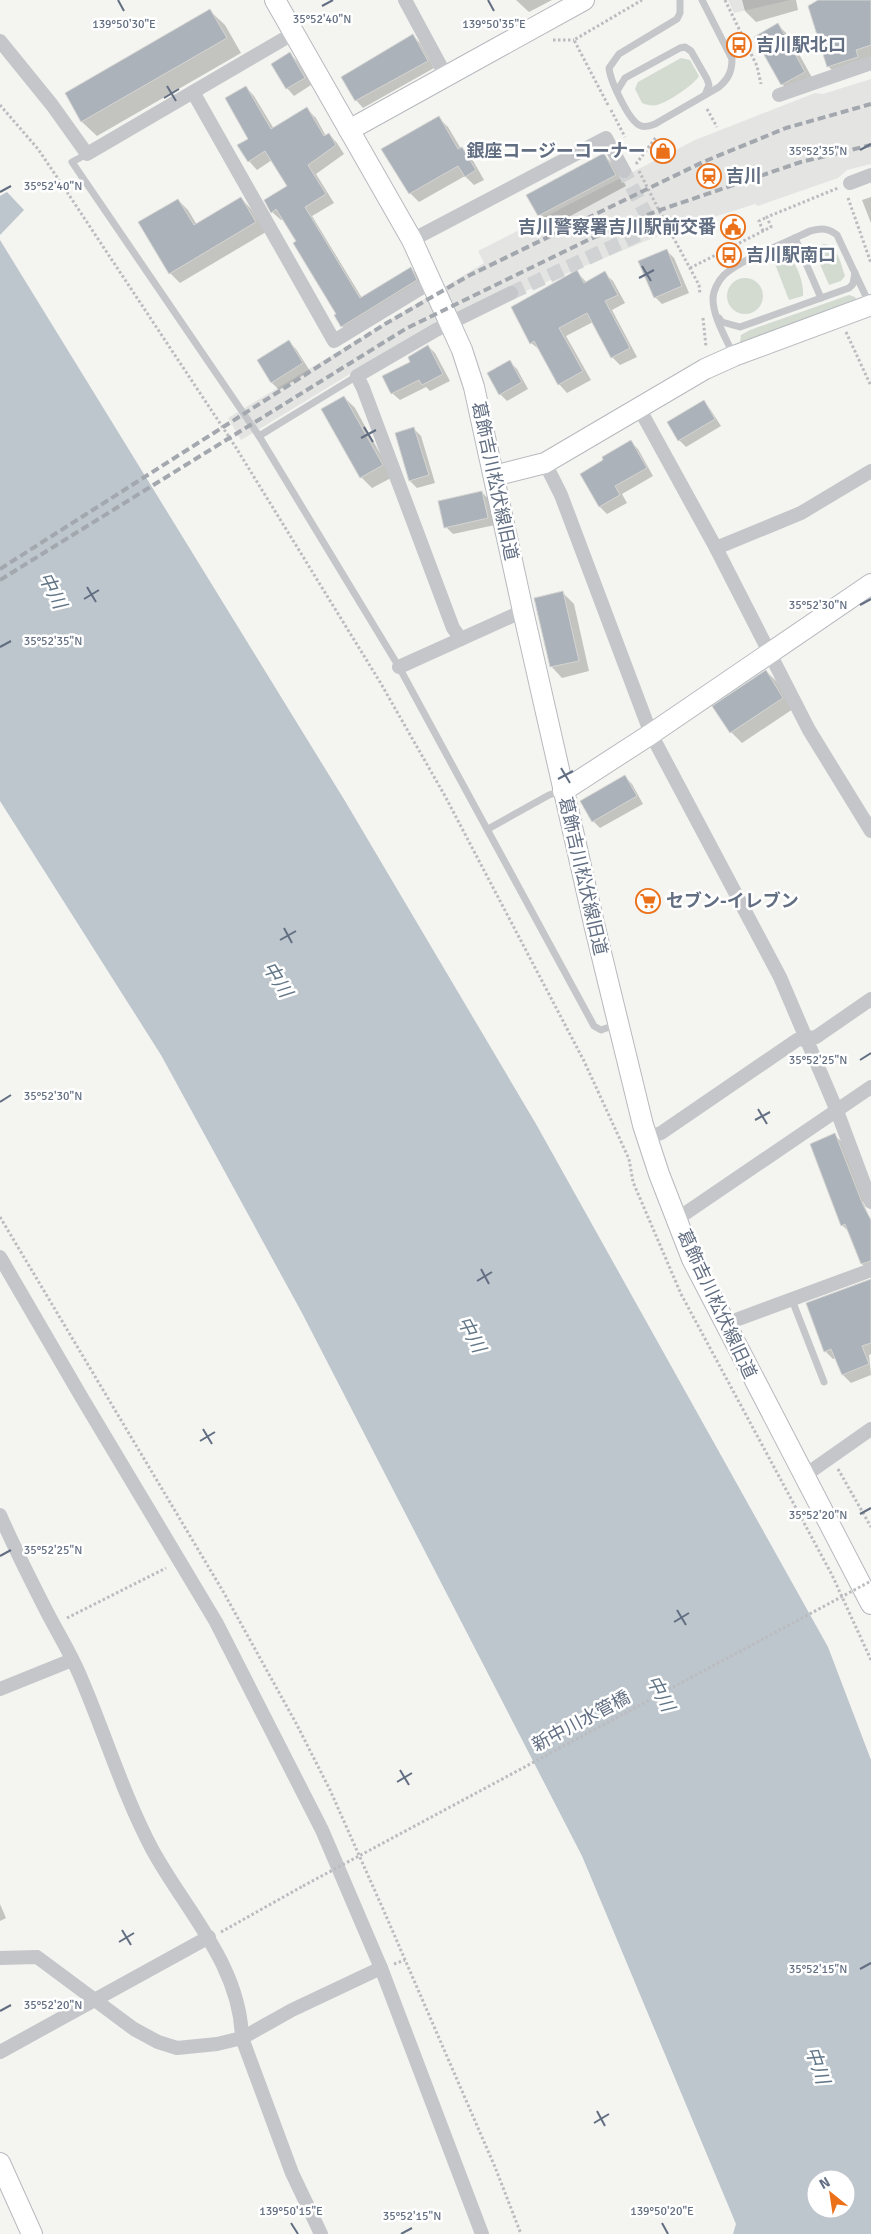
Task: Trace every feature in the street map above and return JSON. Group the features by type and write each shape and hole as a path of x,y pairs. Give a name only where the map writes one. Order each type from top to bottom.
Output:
{"street":[{"name":"葛飾吉川松伏線旧道","path":"275,0 412,240 450,322 474,386 563,791 647,1138 692,1259 871,1604"},
{"path":"405,0 446,76"},
{"path":"349,130 584,0"},
{"path":"0,41 52,105 87,154 294,33"},
{"path":"779,95 871,63"},
{"path":"193,92 334,341 432,282"},
{"path":"412,240 606,138 624,171"},
{"path":"847,184 871,175"},
{"path":"461,639 453,628 357,376 450,322 511,293"},
{"path":"494,476 545,463 705,369 734,356 871,305"},
{"path":"638,408 716,548 809,730 871,831"},
{"path":"545,463 561,495 651,734 780,976 837,1111 871,1202"},
{"path":"716,548 801,513 871,471"},
{"path":"563,791 651,734 871,584"},
{"path":"399,667 522,611"},
{"path":"647,1138 661,1133 797,1040 816,1037 871,999"},
{"path":"677,1219 871,1087"},
{"path":"0,1257 216,1622 322,1830 380,1968 482,2234"},
{"path":"725,1324 871,1270"},
{"path":"804,1476 871,1430"},
{"path":"0,1515 23,1568 72,1660 152,1849 215,1935 241,2022 242,2038 292,2173 321,2234"},
{"path":"0,1689 72,1660"},
{"path":"0,2052 215,1935"},
{"path":"0,1958 37,1957 134,2029 158,2042 177,2048 217,2044 242,2038 292,2010 380,1968"},
{"path":"0,2163 32,2234"}],"lane":[{"path":"680,0 680,13 672,24 619,54 609,68 610,77 617,91 639,125 655,124 719,87 727,79 732,68 732,59 702,0"},
{"path":"617,91 625,78 685,47 691,51 707,79 708,85 705,95"},
{"path":"87,154 72,162 258,436 399,667 594,1026 602,1030 618,1024"},
{"path":"734,356 717,316 713,300 714,292 724,275 737,266 810,230 829,229 838,235 871,305"},
{"path":"795,238 821,298"},
{"path":"717,316 722,322 740,327 821,298 853,284 855,270"},
{"path":"258,436 357,376"},
{"path":"488,829 549,795 563,791"},
{"path":"792,1300 824,1382"}],"path":[{"path":"725,0 757,66 761,84"},
{"path":"0,105 38,149 236,446 380,682 485,870 584,1061 629,1159 633,1182 681,1294 832,1575 871,1660"},
{"path":"707,109 717,127"},
{"path":"657,136 636,164 699,285 701,303"},
{"path":"763,231 759,221 847,184 871,263"},
{"path":"690,268 771,227 768,217"},
{"path":"653,228 665,222"},
{"path":"702,312 706,347"},
{"path":"846,332 871,386"},
{"path":"847,1485 871,1527"},
{"path":"54,1625 180,1562"},
{"name":"新中川水管橋","path":"215,1935 871,1581"},
{"path":"405,1960 495,2167 521,2234"}],"shaded area":[{"path":"728,0 790,0 734,13"},
{"path":"681,58 690,60 699,76 696,80 680,93 662,103 648,105 642,103 635,89 638,82"},
{"path":"871,79 871,164 847,170 838,178 758,206 755,204 714,217 704,217 551,280 383,354 241,440 228,418 484,263 478,251 695,140 815,93 823,94"},
{"path":"824,244 829,245 836,252 845,276 841,281 829,285 813,248"},
{"path":"788,255 797,268 803,291 803,296 789,300 775,264 776,259"},
{"path":"745,278 752,279 758,283 762,289 762,303 758,309 752,313 745,314 738,313 732,309 728,303 727,296 728,289 732,283 738,279"},
{"path":"849,295 856,299 744,343 740,342 741,335 750,330"}],"water":[{"path":"7,192 24,210 0,235 0,196"},
{"name":"中川","path":"0,240 345,801 536,1124 828,1647 871,1760 871,2234 733,2234 736,2224 582,1856 302,1313 161,1055 0,801"}],"building":[{"path":"818,0 871,0 871,45 856,50 858,57 827,67 808,6"},
{"path":"210,9 227,38 81,122 65,93"},
{"path":"778,23 805,72 781,85 754,37"},
{"path":"413,34 428,61 355,101 341,77"},
{"path":"290,52 305,78 286,89 271,64"},
{"path":"246,86 271,129 307,107 324,136 329,133 336,145 308,165 326,194 305,207 360,298 411,267 417,280 341,327 334,315 336,314 293,243 296,241 276,209 271,213 264,200 287,186 265,151 248,162 237,145 248,139 225,98"},
{"path":"439,116 458,149 462,147 476,170 465,177 458,166 409,194 381,149"},
{"path":"604,153 616,175 538,216 526,195"},
{"path":"241,197 256,222 169,274 138,222 178,199 194,225"},
{"path":"667,249 682,286 654,298 638,261"},
{"path":"577,270 584,283 605,271 618,295 605,301 630,348 611,358 587,313 559,328 583,371 558,385 534,341 530,344 511,307"},
{"path":"289,340 303,363 271,383 257,360"},
{"path":"428,345 443,374 422,385 419,380 391,394 382,376 410,362 408,357"},
{"path":"510,360 522,382 499,395 487,373"},
{"path":"344,396 383,465 360,478 321,409"},
{"path":"704,400 715,419 678,441 667,422"},
{"path":"414,427 429,475 409,481 395,433"},
{"path":"631,440 647,468 615,486 620,495 599,507 580,474 603,460 602,457"},
{"path":"482,491 488,518 444,528 438,501"},
{"path":"563,591 579,661 550,667 534,598"},
{"path":"766,670 783,698 730,733 712,706"},
{"path":"625,775 637,796 592,822 580,801"},
{"path":"835,1133 863,1205 871,1220 871,1261 861,1264 845,1224 841,1226 810,1144"},
{"path":"871,1279 871,1343 862,1346 869,1364 842,1375 831,1349 824,1352 806,1303"}],"tunnel":[{"path":"511,293 653,228 624,171"}],"railway":[{"path":"0,569 385,324 470,275 703,162 786,128 871,104"},
{"path":"0,580 407,328 590,239 657,211 801,162 871,145"}],"place":[{"name":"吉川駅北口","path":"739,45"},
{"name":"銀座コージーコーナー","path":"663,151"},
{"name":"吉川","path":"709,176"},
{"name":"吉川警察署吉川駅前交番","path":"733,227"},
{"name":"吉川駅南口","path":"729,255"},
{"name":"セブン-イレブン","path":"648,901"}]}
